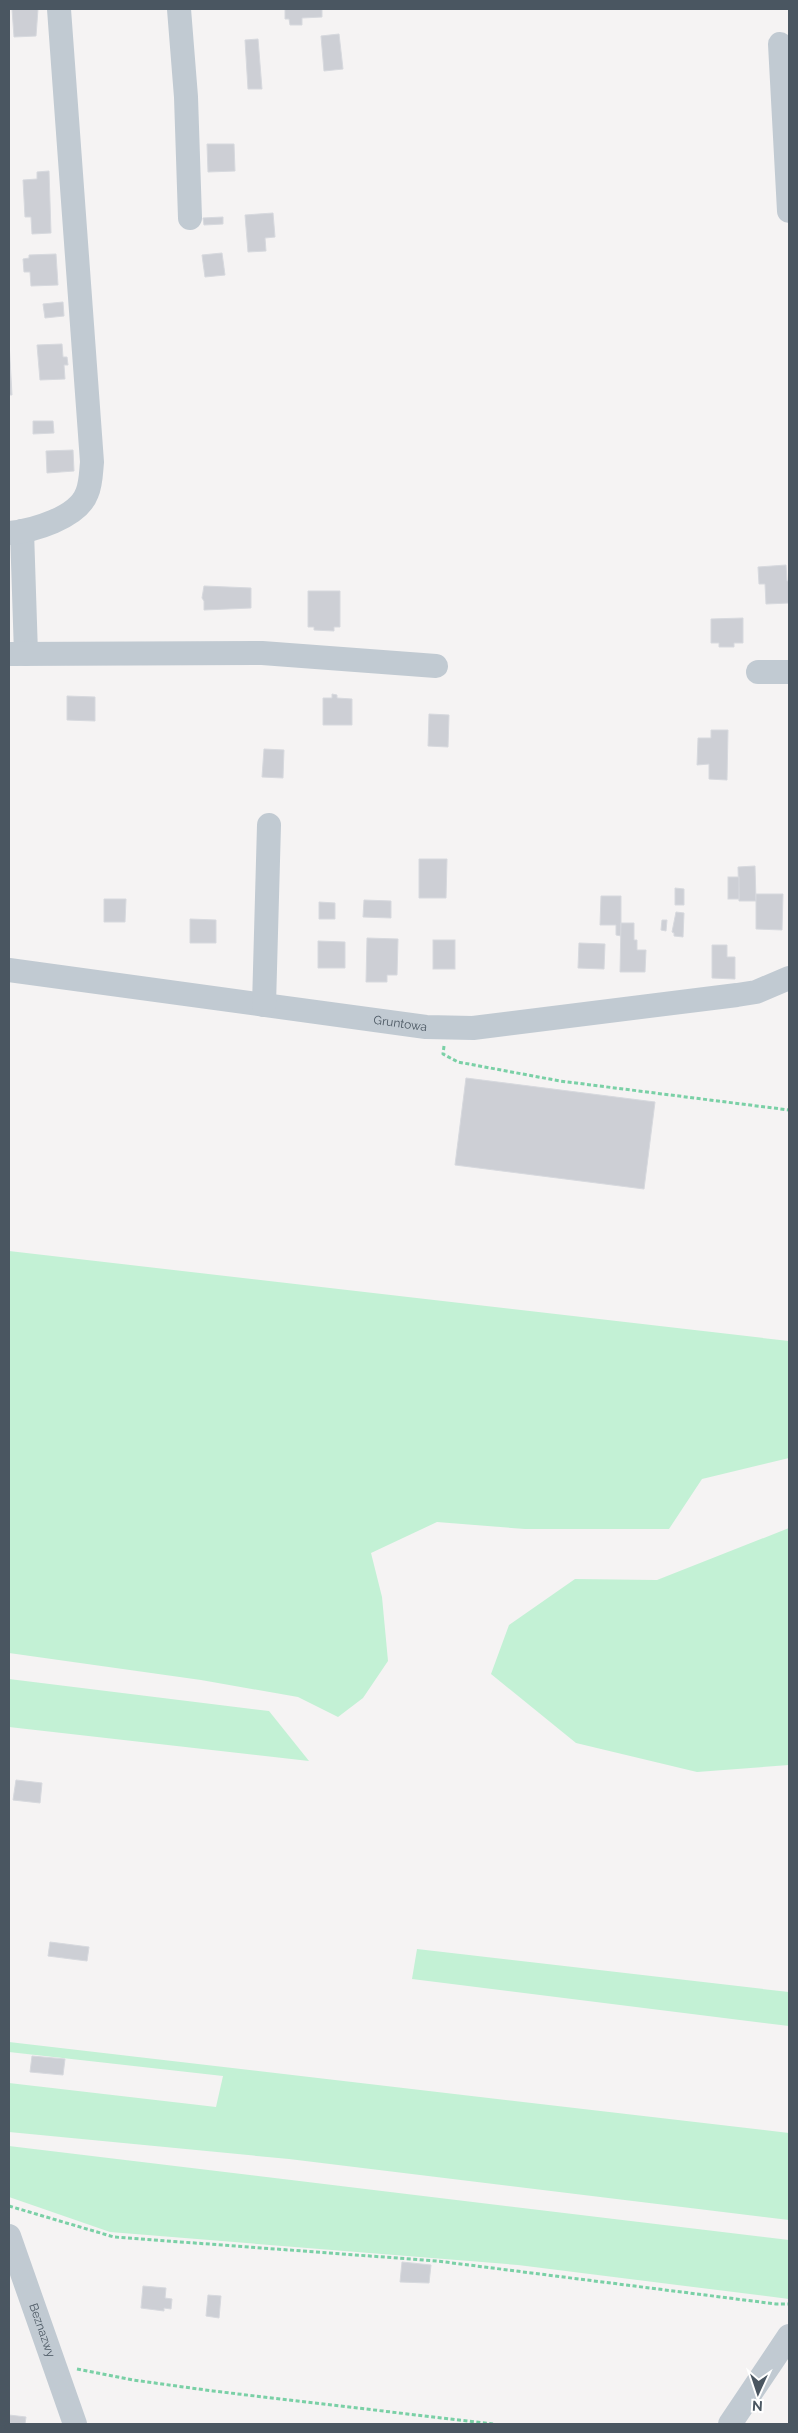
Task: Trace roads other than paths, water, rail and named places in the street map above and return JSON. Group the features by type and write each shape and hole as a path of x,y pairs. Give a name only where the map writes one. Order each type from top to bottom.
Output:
{"street":[{"path":"58,9 92,462 87,495 80,504 52,522 15,532 17,654 262,653 436,666"},
{"path":"180,9 186,97 190,218"},
{"path":"780,44 789,211"},
{"path":"758,672 789,672"},
{"path":"264,1004 268,825"},
{"name":"Gruntowa","path":"9,970 445,1028 473,1028 737,995 756,992 789,978"},
{"name":"Beznazwy","path":"9,2236 75,2424"},
{"path":"730,2424 789,2336"}]}
